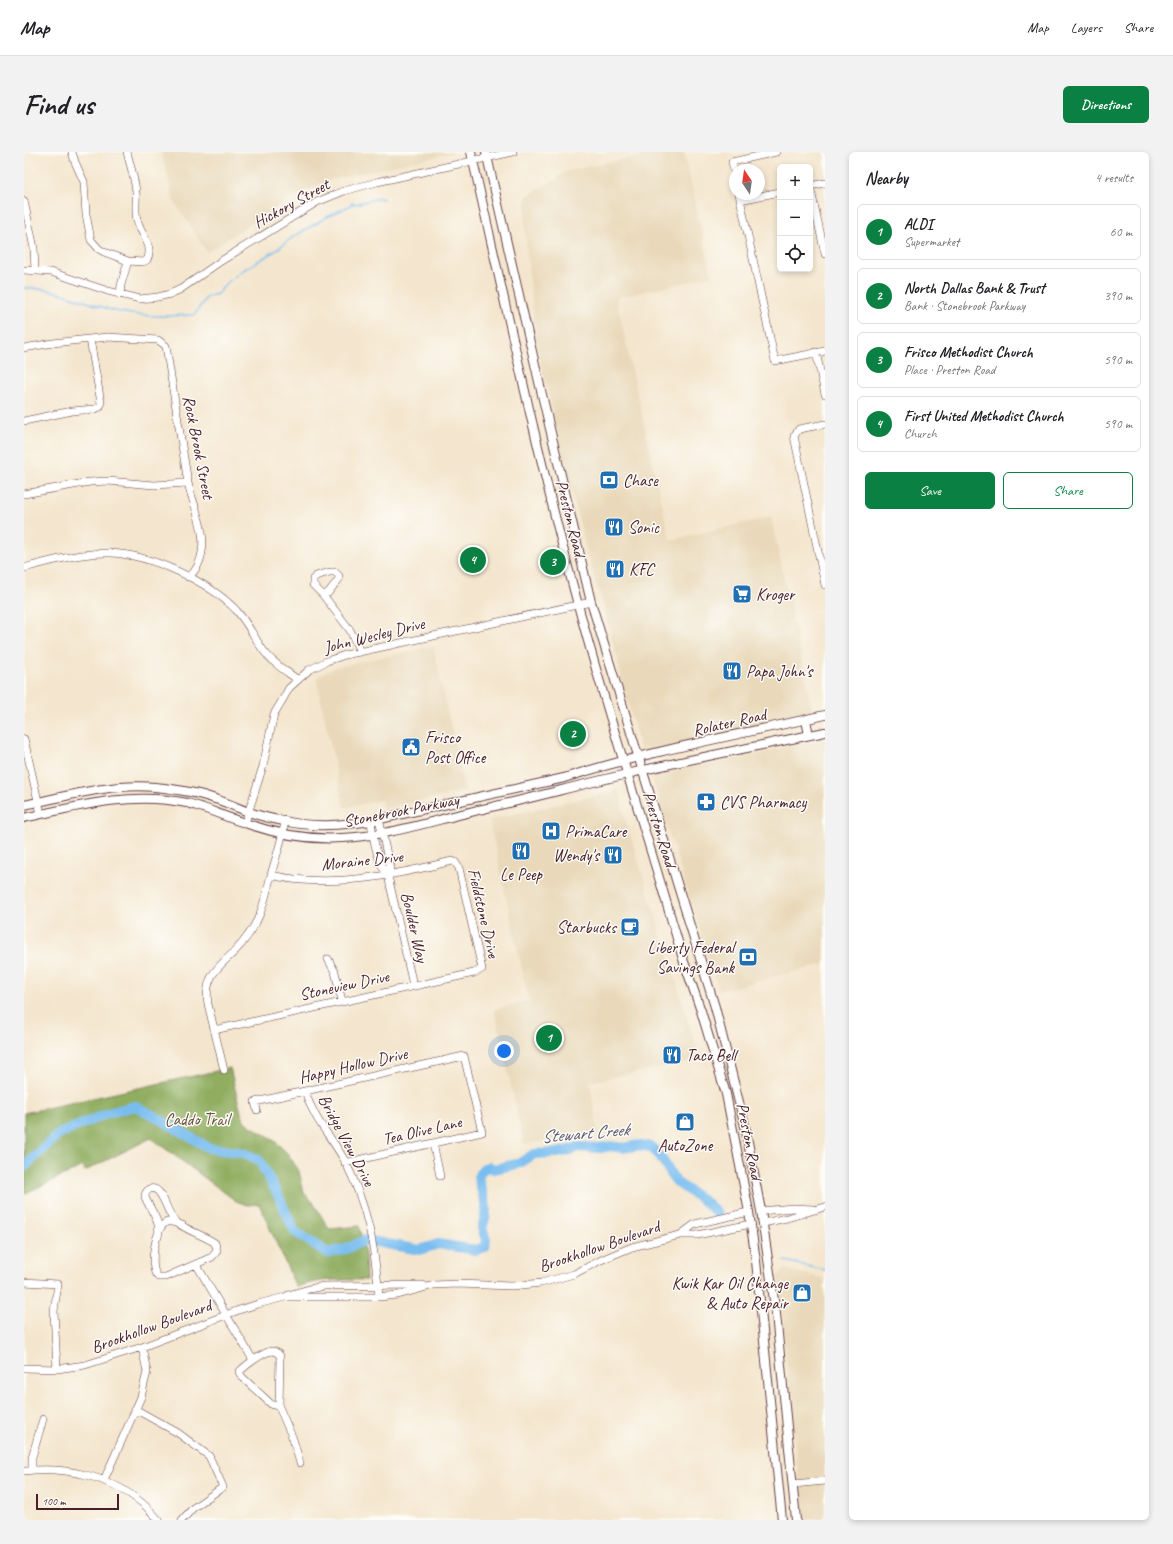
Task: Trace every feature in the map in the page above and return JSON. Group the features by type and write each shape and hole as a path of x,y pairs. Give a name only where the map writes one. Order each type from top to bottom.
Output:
{"main road":[{"name":"Preston Road","path":"471,152 517,357 578,605 730,1112 749,1212 756,1261 780,1485 782,1520"},
{"name":"Preston Road","path":"486,155 591,602 730,1062 745,1126 763,1223 776,1314 796,1520"},
{"name":"Rolater Road","path":"639,757 825,716"},
{"path":"806,720 809,735"},
{"name":"Rolater Road","path":"643,771 825,732"},
{"path":"733,736 738,750"},
{"name":"Stonebrook Parkway","path":"24,805 96,790 118,787 148,787 189,792 215,798 249,812 285,822 343,825 375,820 514,790 639,757"},
{"name":"Stonebrook Parkway","path":"24,818 115,799 148,798 187,803 245,824 283,834 308,837 342,838 382,833 643,771"},
{"path":"148,787 148,798"},
{"path":"156,799 157,788"},
{"path":"514,790 516,802"},
{"path":"458,802 460,814"},
{"path":"666,899 680,895"},
{"path":"715,1058 727,1054"},
{"path":"717,1066 730,1062"},
{"path":"749,1212 761,1211"},
{"path":"751,1224 763,1223"},
{"path":"780,1485 793,1484"}],"street":[{"path":"72,152 84,182 86,214 91,240 104,252 128,261 143,262 147,260 150,253 136,216 136,192 127,152"},
{"name":"Hickory Street","path":"24,270 51,272 120,295 140,299 170,294 181,289 221,261 317,202 344,191 377,182 473,161 486,155 513,152"},
{"path":"732,164 732,162 776,152"},
{"path":"813,185 825,183"},
{"path":"765,194 777,192"},
{"path":"24,200 34,248 36,270"},
{"path":"741,200 776,361 825,351"},
{"path":"813,200 825,254"},
{"path":"120,295 121,285 128,261"},
{"name":"Rock Brook Street","path":"90,339 107,337 158,340 166,346 188,483 201,523 202,550 199,563 192,575 188,577"},
{"path":"24,348 90,339 102,403 100,407 95,410 72,411 24,421"},
{"path":"816,352 825,394"},
{"path":"825,424 799,429 794,436 825,585"},
{"path":"24,494 90,482 108,481 154,485 188,483"},
{"path":"24,568 77,556 110,553 140,557 171,568 211,590 229,604 237,612 264,652 274,662 298,680"},
{"path":"323,595 350,630 360,652"},
{"name":"John Wesley Drive","path":"245,824 263,766 274,714 289,688 318,664 360,652 591,602"},
{"path":"24,739 41,814"},
{"name":"Boulder Way","path":"375,820 382,833 390,868 388,876"},
{"name":"Boulder Way","path":"375,820 372,835 382,868 388,876 413,985"},
{"path":"224,1070 207,993 208,983 215,970 243,942 262,912 285,822"},
{"name":"Moraine Drive","path":"271,875 284,878 311,880 341,880 388,876 452,861 455,862"},
{"name":"Fieldstone Drive","path":"455,862 459,868 482,966 480,971"},
{"path":"328,959 335,972 342,1001"},
{"name":"Stoneview Drive","path":"214,1030 480,971"},
{"name":"Happy Hollow Drive","path":"257,1110 255,1102 464,1056 482,1132"},
{"name":"Bridge View Drive","path":"306,1091 309,1105 345,1163 359,1194 369,1227 377,1271 379,1297"},
{"name":"Tea Olive Lane","path":"345,1163 482,1132"},
{"path":"433,1143 440,1176"},
{"path":"158,1237 162,1226 165,1223 170,1222 182,1226 215,1243 217,1251 212,1257 164,1278 157,1276 154,1271 153,1258 159,1230 158,1224 145,1197 149,1189 154,1188 158,1191 172,1218 182,1226"},
{"path":"763,1223 825,1207"},
{"path":"761,1211 793,1208 817,1209"},
{"name":"Brookhollow Boulevard","path":"680,1234 695,1224 749,1212"},
{"name":"Brookhollow Boulevard","path":"285,1297 292,1293 324,1286 378,1286 397,1284 432,1286 457,1284 505,1286 541,1283 574,1274 632,1247 680,1234 697,1235 751,1224"},
{"path":"196,1264 254,1360"},
{"path":"24,1282 58,1284 54,1311 57,1369"},
{"name":"Brookhollow Boulevard","path":"24,1368 57,1369 85,1365 142,1347 258,1304 285,1297 379,1297 398,1295 432,1286"},
{"path":"104,1480 141,1396 147,1372 142,1347"},
{"path":"279,1407 271,1404 238,1372 254,1360 271,1351 276,1352 280,1356 279,1407 293,1439 300,1463"},
{"path":"135,1409 178,1433 209,1456 223,1487 193,1508 182,1520"},
{"path":"32,1470 32,1457 43,1420"},
{"path":"24,1471 64,1470 104,1480 141,1502 159,1520"},
{"path":"793,1484 825,1481"}],"shaded area":[{"path":"161,152 455,152 331,180 302,192 281,204 207,252 174,201"},
{"path":"657,152 684,152 712,276 616,298 670,540 771,517 813,713 641,753 604,608 588,558 538,352 525,231 526,197 568,171"},
{"path":"433,646 465,791 383,809 381,800 344,808 316,678 333,668"},
{"path":"825,739 825,964 719,991 651,776"},
{"path":"618,790 626,821 700,1059 590,1082 598,1134 524,1144 494,1009 529,1001 489,820"},
{"path":"785,1269 825,1279 825,1520 803,1520 778,1277"}],"green space":[{"name":"Caddo Trail","path":"230,1068 241,1113 245,1122 276,1142 288,1154 299,1171 304,1193 313,1202 329,1229 359,1226 365,1254 366,1280 323,1281 296,1287 259,1204 247,1205 236,1201 151,1138 85,1171 83,1166 24,1194 24,1113"}],"waterway":[{"path":"24,288 36,288 58,292 123,313 153,316 194,315 207,297 217,294 240,272 275,251 293,237 351,205 352,203 355,204 379,198 384,199"},
{"name":"Stewart Creek","path":"24,1167 59,1134 108,1113 135,1106 209,1148 244,1153 259,1160 278,1195 295,1232 328,1253 346,1249 365,1240 420,1250 438,1244 476,1250 485,1247 486,1240 482,1228 486,1207 478,1177 484,1168 489,1167 494,1169 512,1165 520,1163 534,1154 557,1153 578,1147 600,1148 611,1146 622,1148 640,1145 651,1147 660,1156 676,1182 708,1204 717,1214"},
{"name":"Stewart Creek","path":"785,1261 825,1270"}],"place":[{"name":"Chase","path":"609,480"},
{"name":"Sonic","path":"614,527"},
{"name":"First United Methodist Church","path":"473,560"},
{"name":"Frisco Methodist Church","path":"553,562"},
{"name":"KFC","path":"615,569"},
{"name":"Kroger","path":"742,594"},
{"name":"Papa John's","path":"732,671"},
{"name":"North Dallas Bank & Trust","path":"573,734"},
{"name":"Frisco Post Office","path":"411,747"},
{"name":"CVS Pharmacy","path":"706,802"},
{"name":"PrimaCare","path":"551,831"},
{"name":"Le Peep","path":"521,851"},
{"name":"Wendy's","path":"613,855"},
{"name":"Starbucks","path":"630,927"},
{"name":"Liberty Federal Savings Bank","path":"748,957"},
{"name":"ALDI","path":"549,1038"},
{"name":"Taco Bell","path":"672,1055"},
{"name":"AutoZone","path":"685,1122"},
{"name":"Kwik Kar Oil Change & Auto Repair","path":"802,1293"}]}
